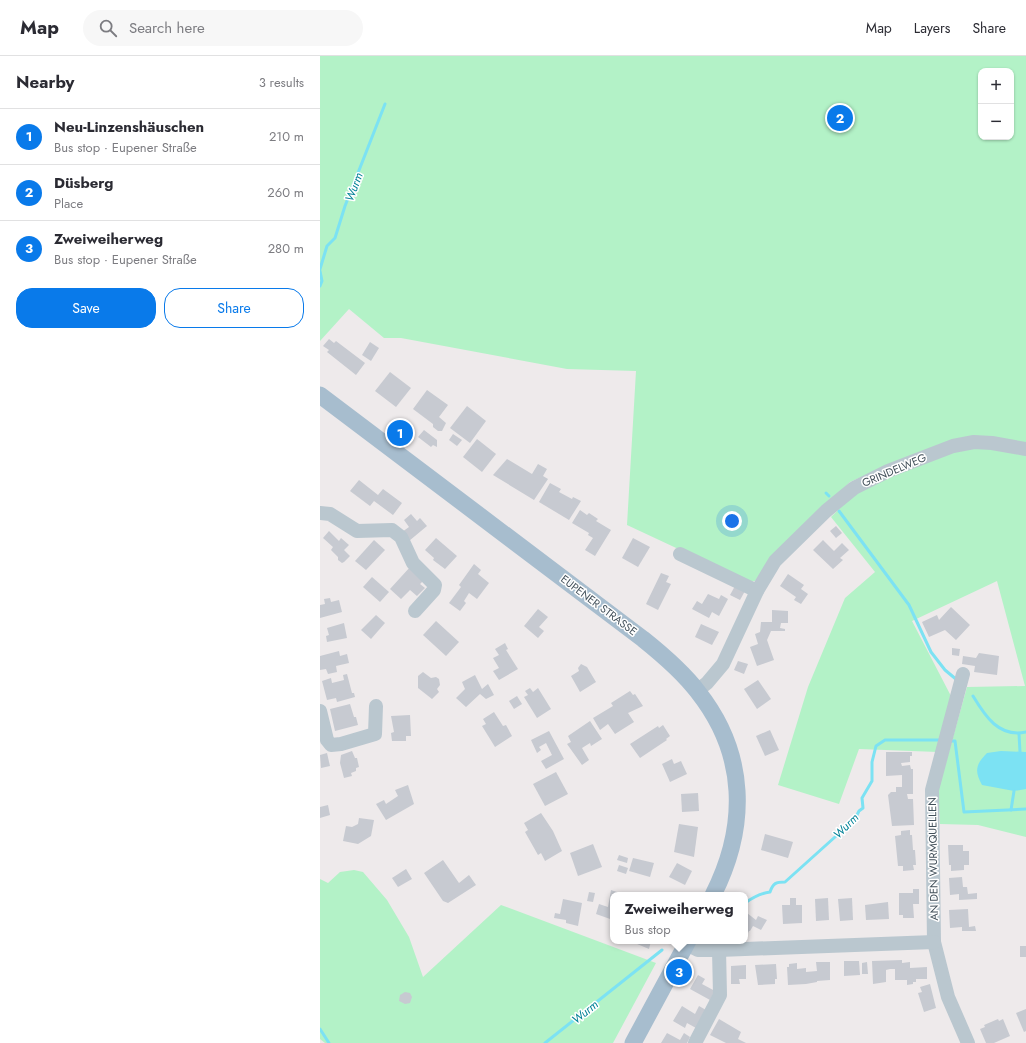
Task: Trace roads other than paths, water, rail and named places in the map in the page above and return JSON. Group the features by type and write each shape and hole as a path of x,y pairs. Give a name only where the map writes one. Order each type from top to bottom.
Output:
{"main road":[{"name":"EUPENER STRASSE","path":"320,395 643,639 669,661 698,690 714,715 728,746 736,776 738,801 737,822 731,852 714,892"},
{"path":"633,1043 686,944"}],"street":[{"name":"GRINDELWEG","path":"698,690 707,683 723,664 757,591 775,561 826,511 854,488 888,471 953,446 974,442 992,443 1026,449"},
{"path":"320,513 330,514 356,531 392,530 401,537 413,563 435,585 434,590 416,610"},
{"path":"680,554 757,591"},
{"name":"AN DEN WURMQUELLEN","path":"963,674 932,790 934,942 948,997 968,1043"},
{"path":"320,711 327,740 331,745 341,744 374,734 376,706"},
{"path":"689,944 698,950 719,950 934,942"},
{"path":"696,1043 720,995 719,950"}],"water":[{"path":"1001,751 1026,752 1026,789 1014,791 982,785 977,772 978,764 987,753"}],"waterway":[{"name":"Wurm","path":"320,269 327,246 335,238 345,206 385,104"},
{"name":"Wurm","path":"320,271 322,281 320,286"},
{"name":"Wurm","path":"826,493 829,496"},
{"name":"Wurm","path":"839,511 909,605 931,652 945,670 957,680"},
{"name":"Wurm","path":"973,696 988,718 1001,729 1016,733 1026,732"},
{"path":"1019,734 1020,752"},
{"name":"Wurm","path":"748,901 764,893 770,892 775,884 785,882 855,819 859,811 863,808 862,798 872,781 872,762 876,746 885,740 940,740"},
{"name":"Wurm","path":"949,741 955,741 964,812 1026,809"},
{"path":"1011,810 1014,791"},
{"name":"Wurm","path":"545,1043 662,950"},
{"name":"Wurm","path":"320,1029 329,1043"}],"place":[{"name":"Düsberg","path":"840,118"},
{"name":"Neu-Linzenshäuschen","path":"400,433"},
{"name":"Zweiweiherweg","path":"679,972"}]}
